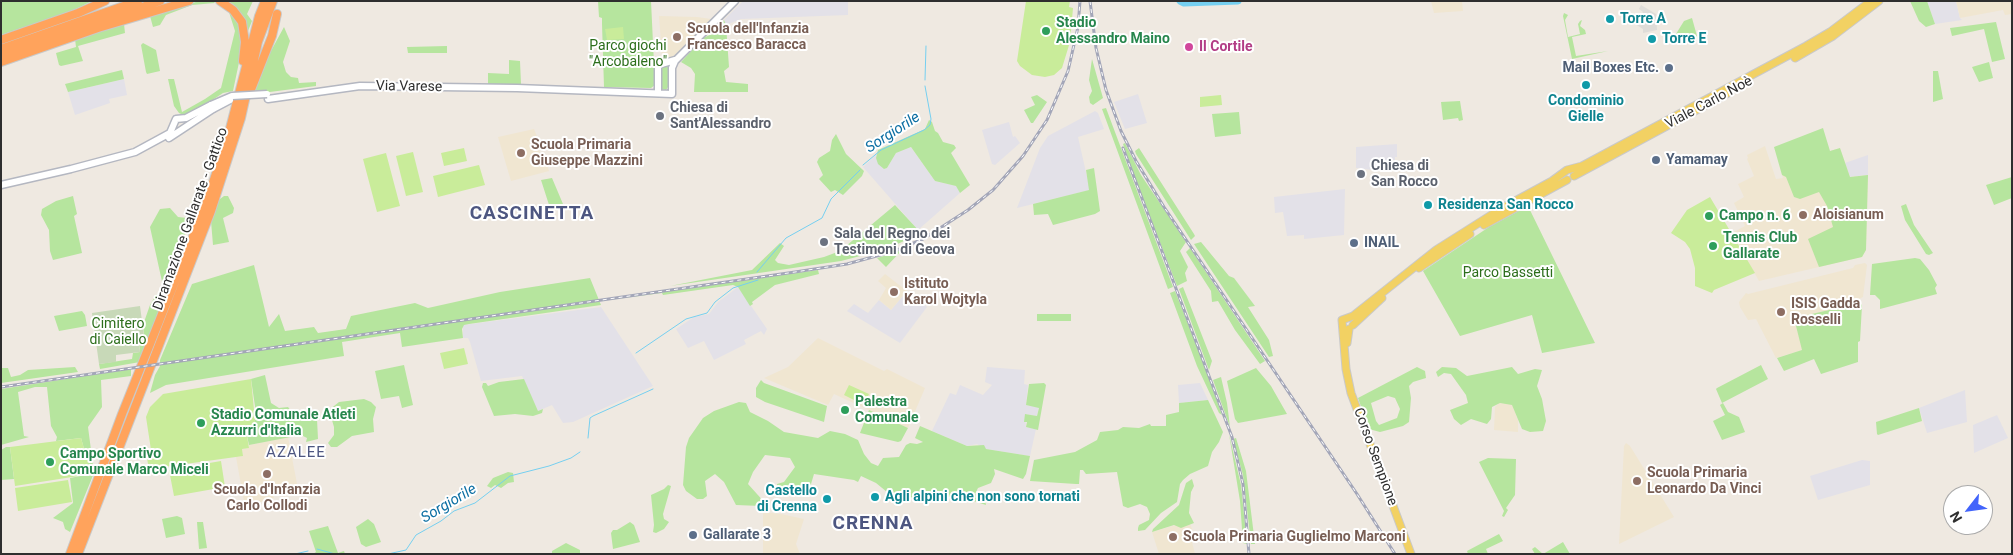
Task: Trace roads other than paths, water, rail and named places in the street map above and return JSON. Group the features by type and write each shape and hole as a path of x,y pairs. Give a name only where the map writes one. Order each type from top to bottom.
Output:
{"highway":[{"path":"1,40 78,13 105,1"},
{"path":"1,49 138,1"},
{"path":"1,55 160,1"},
{"path":"1,62 98,28 189,1"},
{"path":"220,1 226,4 238,16 244,28 246,42 226,144"},
{"name":"Diramazione Gallarate - Gattico","path":"70,554 122,414 190,246 226,144 259,16 265,1"},
{"name":"Diramazione Gallarate - Gattico","path":"78,554 211,211 241,118 258,42 272,1"},
{"path":"241,118 268,49 277,14"}],"main road":[{"path":"658,93 658,65 675,60 735,1"},
{"name":"Viale Carlo Noè","path":"1348,328 1403,280 1457,242 1569,175 1793,53 1834,28 1871,1"},
{"name":"Viale Carlo Noè","path":"1349,318 1436,250 1504,207 1805,52 1843,28 1879,1"},
{"name":"Via Varese","path":"1,185 135,152 158,140 164,140 181,125 232,96 268,96 360,86 526,88 672,94 672,68 675,60"},
{"path":"1349,318 1353,322 1348,328 1341,324 1342,320 1349,318"},
{"name":"Corso Sempione","path":"1348,328 1345,358 1352,393 1412,554"}],"waterway":[{"path":"1180,1 1184,3 1238,1"},
{"name":"Sorgiorile","path":"925,80 926,46"},
{"name":"Sorgiorile","path":"863,165 881,150 924,130 930,125 931,119 925,86"},
{"name":"Sorgiorile","path":"757,272 786,238 822,218 831,199 860,170"},
{"name":"Sorgiorile","path":"636,353 686,319 707,313 715,302 733,288 758,280"},
{"name":"Sorgiorile","path":"588,438 590,418 653,389"},
{"name":"Sorgiorile","path":"388,554 406,550 416,535 441,521 454,511 475,503 510,476 549,466 571,458 580,452"},
{"name":"Sorgiorile","path":"317,549 335,554"},
{"name":"Sorgiorile","path":"295,554 308,551"}],"railway":[{"path":"1,387 795,272 847,264 895,251 923,239 968,210 993,190 1023,156 1047,120 1068,71 1078,27 1080,1"},
{"path":"1090,1 1096,48 1106,90 1121,131 1136,161 1164,207 1357,494 1395,554"},
{"path":"1123,148 1232,437 1243,484 1249,554"}],"place":[{"name":"Torre A","path":"1610,19"},
{"name":"Stadio Alessandro Maino","path":"1046,31"},
{"name":"Scuola dell'Infanzia Francesco Baracca","path":"677,37"},
{"name":"Torre E","path":"1652,39"},
{"name":"Il Cortile","path":"1189,47"},
{"name":"Mail Boxes Etc.","path":"1669,68"},
{"name":"Condominio Gielle","path":"1586,85"},
{"name":"Chiesa di Sant'Alessandro","path":"660,116"},
{"name":"Scuola Primaria Giuseppe Mazzini","path":"521,153"},
{"name":"Yamamay","path":"1656,160"},
{"name":"Chiesa di San Rocco","path":"1361,174"},
{"name":"Residenza San Rocco","path":"1428,205"},
{"name":"Aloisianum","path":"1803,215"},
{"name":"Campo n. 6","path":"1709,216"},
{"name":"Sala del Regno dei Testimoni di Geova","path":"824,242"},
{"name":"INAIL","path":"1354,243"},
{"name":"Tennis Club Gallarate","path":"1713,246"},
{"name":"Istituto Karol Wojtyla","path":"894,292"},
{"name":"ISIS Gadda Rosselli","path":"1781,312"},
{"name":"Palestra Comunale","path":"845,410"},
{"name":"Stadio Comunale Atleti Azzurri d'Italia","path":"201,423"},
{"name":"Campo Sportivo Comunale Marco Miceli","path":"50,462"},
{"name":"Scuola d'Infanzia Carlo Collodi","path":"267,474"},
{"name":"Scuola Primaria Leonardo Da Vinci","path":"1637,481"},
{"name":"Agli alpini che non sono tornati","path":"875,497"},
{"name":"Castello di Crenna","path":"827,499"},
{"name":"Gallarate 3","path":"693,535"},
{"name":"Scuola Primaria Guglielmo Marconi","path":"1173,537"}],"district":[{"name":"CASCINETTA","path":"532,214"},
{"name":"AZALEE","path":"296,453"},
{"name":"CRENNA","path":"873,524"}],"park label":[{"name":"Parco giochi \"Arcobaleno\"","path":"628,54"},
{"name":"Parco Bassetti","path":"1508,273"},
{"name":"Cimitero di Caiello","path":"118,332"}]}
